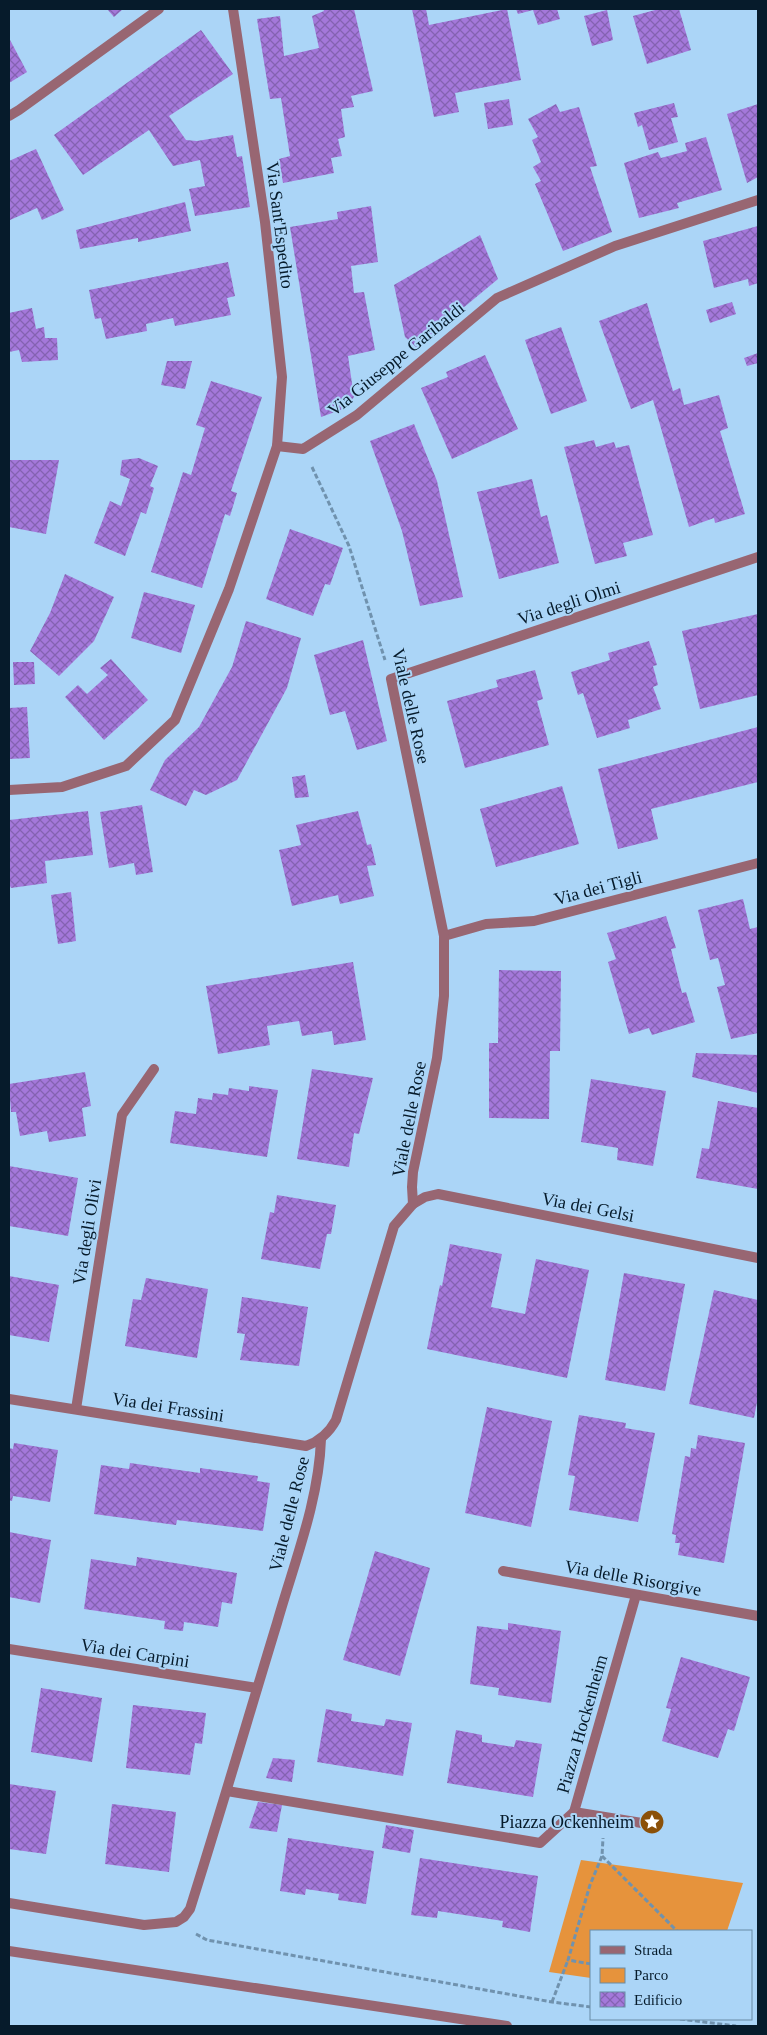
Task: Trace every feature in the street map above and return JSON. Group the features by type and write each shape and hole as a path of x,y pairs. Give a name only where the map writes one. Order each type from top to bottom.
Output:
{"street":[{"path":"9,116 159,9"},
{"name":"Via Sant'Espedito","path":"234,9 265,222 282,377 276,446"},
{"name":"Via Giuseppe Garibaldi","path":"303,449 357,415 497,298 615,246 758,200"},
{"path":"9,790 62,787 126,766 174,720 229,589 276,446 303,449"},
{"name":"Via degli Olmi","path":"391,679 758,557"},
{"name":"Viale delle Rose","path":"176,1922 184,1917 190,1909 227,1791 307,1519 320,1467 321,1439 331,1430 336,1420 394,1226 413,1204 413,1172 437,1058 444,996 444,936 391,679"},
{"name":"Via dei Tigli","path":"444,936 486,924 534,921 758,863"},
{"name":"Via degli Olivi","path":"76,1409 122,1115 154,1069"},
{"name":"Via dei Gelsi","path":"413,1204 426,1197 438,1194 758,1258"},
{"name":"Via dei Frassini","path":"9,1399 306,1446 316,1443 321,1439"},
{"name":"Via delle Risorgive","path":"503,1571 758,1616"},
{"name":"Piazza Hockenheim","path":"636,1595 574,1812 654,1824"},
{"name":"Via dei Carpini","path":"9,1649 257,1688"},
{"path":"227,1791 540,1843 574,1812"},
{"path":"9,1903 144,1925 176,1922"},
{"path":"9,1951 507,2026"}],"path":[{"name":"Viale delle Rose","path":"303,449 350,546 391,679"},
{"path":"552,2002 568,1960 590,1885 602,1856 676,1930"},
{"path":"176,1922 207,1940 552,2002 590,2007"},
{"path":"568,1960 590,1964"},
{"path":"688,2020 736,2026"}],"green space":[{"path":"581,1860 743,1883 727,1930 590,1930 590,1978 549,1972"}],"building":[{"path":"107,9 123,9 114,17"},
{"path":"323,9 354,9 373,91 351,96 354,107 341,109 345,137 338,139 342,156 331,158 334,173 283,183 279,159 290,156 281,98 270,99 257,19 280,16 284,56 319,48 312,16 324,11"},
{"path":"412,9 426,9 429,25 507,9 521,80 455,93 459,112 434,117"},
{"path":"516,9 557,9 560,19 538,25 533,10 518,14"},
{"path":"659,9 679,9 691,50 647,64 633,16"},
{"path":"607,10 613,40 592,46 584,16"},
{"path":"201,30 233,74 169,116 186,140 197,141 233,135 237,157 242,156 250,207 195,216 189,189 205,186 200,160 173,166 149,130 83,175 54,135"},
{"path":"9,38 27,72 9,83"},
{"path":"509,99 513,125 488,129 484,103"},
{"path":"674,103 678,117 671,118 678,142 649,150 642,125 638,127 634,113"},
{"path":"556,104 560,112 579,107 597,166 590,167 612,232 563,251 535,184 541,181 533,167 541,162 532,140 538,137 528,119"},
{"path":"758,104 758,177 747,183 727,114"},
{"path":"706,137 722,190 677,203 679,208 639,218 624,163 658,152 661,158 687,151 685,143"},
{"path":"36,149 64,210 42,220 37,208 10,220 9,161"},
{"path":"185,202 191,231 138,242 138,238 80,249 76,230"},
{"path":"371,206 378,262 351,266 354,293 364,292 375,350 348,356 354,397 346,408 321,417 290,227 338,219 337,212"},
{"path":"758,226 758,283 749,286 748,279 714,288 703,241"},
{"path":"480,235 498,279 416,347 405,337 394,285"},
{"path":"228,262 235,296 227,298 231,315 175,326 173,318 146,324 147,331 106,339 101,318 95,319 89,290"},
{"path":"732,302 736,314 710,323 706,310"},
{"path":"647,303 673,391 680,388 684,405 719,395 728,428 720,431 745,514 715,523 714,518 689,527 653,400 631,409 599,321"},
{"path":"32,308 36,329 44,327 45,338 57,338 58,360 22,362 19,350 9,352 9,313"},
{"path":"561,327 587,401 551,414 525,340"},
{"path":"758,353 758,363 747,366 744,358"},
{"path":"485,355 518,429 452,459 421,388 448,377 446,372"},
{"path":"167,361 192,361 185,389 161,385"},
{"path":"211,381 262,397 231,491 237,493 230,516 225,514 202,588 151,572 183,472 191,475 205,428 196,425"},
{"path":"414,424 437,481 463,597 420,606 402,531 370,441"},
{"path":"594,440 596,447 614,442 616,448 629,445 653,535 623,543 627,556 595,564 564,447"},
{"path":"139,458 158,466 150,486 154,488 146,514 141,512 125,556 94,543 110,501 121,506 130,479 120,475 122,460"},
{"path":"9,460 59,460 46,534 9,527"},
{"path":"532,479 541,517 547,515 559,563 499,579 477,492"},
{"path":"290,529 343,548 330,585 325,584 313,616 266,599"},
{"path":"65,574 114,597 94,641 59,676 30,651 50,613"},
{"path":"144,592 195,605 181,653 131,638"},
{"path":"758,614 758,695 700,709 682,631"},
{"path":"246,621 301,638 287,688 237,780 206,795 194,790 186,806 150,790 165,760 199,727 232,667"},
{"path":"363,640 387,741 357,750 345,711 330,715 314,655"},
{"path":"649,641 657,665 653,666 658,685 653,687 661,709 628,720 630,728 597,738 583,693 578,695 571,672 610,660 608,653"},
{"path":"111,659 148,700 104,740 65,697 78,685 87,694 108,675 100,668"},
{"path":"13,662 34,662 35,684 14,685"},
{"path":"535,670 543,699 537,701 549,745 465,768 447,701 498,687 496,680"},
{"path":"27,707 30,758 9,759 9,708"},
{"path":"758,727 758,782 651,809 658,839 618,849 598,769"},
{"path":"305,775 309,797 295,798 292,777"},
{"path":"562,786 579,844 496,867 480,809"},
{"path":"142,805 153,872 136,875 134,863 109,868 100,812"},
{"path":"88,811 93,855 45,861 47,883 11,888 9,884 9,820"},
{"path":"358,811 367,845 371,844 376,865 367,866 374,896 340,904 338,895 292,906 279,850 301,845 296,825"},
{"path":"71,892 76,941 58,944 51,895"},
{"path":"743,899 750,929 758,927 758,1033 731,1039 717,987 725,985 718,958 710,960 698,910"},
{"path":"666,916 676,948 671,949 682,993 686,992 695,1022 652,1035 649,1028 629,1034 608,962 616,959 607,933"},
{"path":"353,962 366,1040 334,1045 332,1031 302,1036 299,1021 267,1026 270,1045 218,1054 206,986"},
{"path":"499,970 561,971 560,1051 550,1051 549,1119 489,1118 489,1043 498,1043"},
{"path":"696,1053 758,1055 758,1093 692,1077"},
{"path":"312,1069 373,1078 359,1134 354,1133 349,1167 297,1159"},
{"path":"85,1072 91,1106 82,1108 86,1136 49,1142 47,1131 20,1136 16,1112 11,1112 9,1084"},
{"path":"591,1079 666,1091 653,1166 617,1160 618,1148 581,1142"},
{"path":"249,1086 278,1090 267,1157 170,1143 175,1111 196,1114 198,1098 212,1100 213,1093 228,1095 229,1088 249,1091"},
{"path":"718,1101 758,1108 758,1189 696,1178 702,1148 709,1149"},
{"path":"9,1166 78,1178 68,1236 9,1226"},
{"path":"277,1195 336,1205 331,1234 327,1234 320,1269 261,1259 270,1212 274,1213"},
{"path":"450,1244 502,1254 491,1307 525,1314 536,1259 589,1270 567,1378 427,1349"},
{"path":"624,1273 685,1284 665,1391 605,1380"},
{"path":"9,1276 59,1285 49,1342 9,1335"},
{"path":"146,1278 208,1289 197,1358 125,1346 133,1299 141,1300"},
{"path":"714,1290 758,1300 758,1397 754,1418 689,1404"},
{"path":"242,1297 308,1307 299,1366 240,1360 245,1334 237,1333"},
{"path":"487,1407 552,1421 531,1527 465,1513"},
{"path":"579,1415 626,1423 625,1428 655,1433 638,1522 569,1510 575,1476 568,1475"},
{"path":"698,1435 745,1443 724,1563 678,1555 680,1543 675,1543 676,1535 672,1534 685,1456 690,1457 691,1448 696,1449"},
{"path":"14,1443 58,1450 50,1502 13,1496 12,1501 9,1500 9,1448 13,1449"},
{"path":"130,1463 200,1473 200,1468 258,1476 257,1481 270,1483 263,1531 177,1520 176,1525 94,1514 101,1465 129,1469"},
{"path":"9,1532 51,1540 40,1603 9,1597"},
{"path":"375,1551 430,1568 400,1676 343,1660"},
{"path":"137,1557 237,1573 232,1604 222,1602 218,1627 184,1622 183,1631 164,1629 165,1621 84,1609 91,1559 136,1566"},
{"path":"508,1623 561,1631 551,1703 498,1695 499,1688 470,1684 477,1626 508,1630"},
{"path":"681,1657 750,1677 734,1731 728,1729 718,1758 662,1741 671,1709 666,1708"},
{"path":"41,1688 102,1698 92,1762 31,1752"},
{"path":"133,1705 206,1713 202,1744 195,1743 190,1775 126,1768"},
{"path":"326,1709 352,1714 351,1721 384,1726 386,1719 412,1723 403,1776 317,1762"},
{"path":"456,1730 482,1735 482,1742 514,1747 516,1740 542,1744 533,1797 447,1783"},
{"path":"273,1758 295,1760 292,1782 266,1778"},
{"path":"9,1784 56,1791 46,1854 9,1849"},
{"path":"258,1802 282,1805 277,1832 249,1828"},
{"path":"112,1804 176,1812 169,1872 105,1864"},
{"path":"386,1825 414,1830 410,1853 382,1848"},
{"path":"288,1838 374,1851 366,1904 338,1900 339,1894 306,1889 305,1895 280,1891"},
{"path":"420,1858 538,1876 530,1932 502,1927 503,1921 438,1911 437,1918 411,1915"}],"place":[{"name":"Piazza Ockenheim","path":"652,1822"}]}
